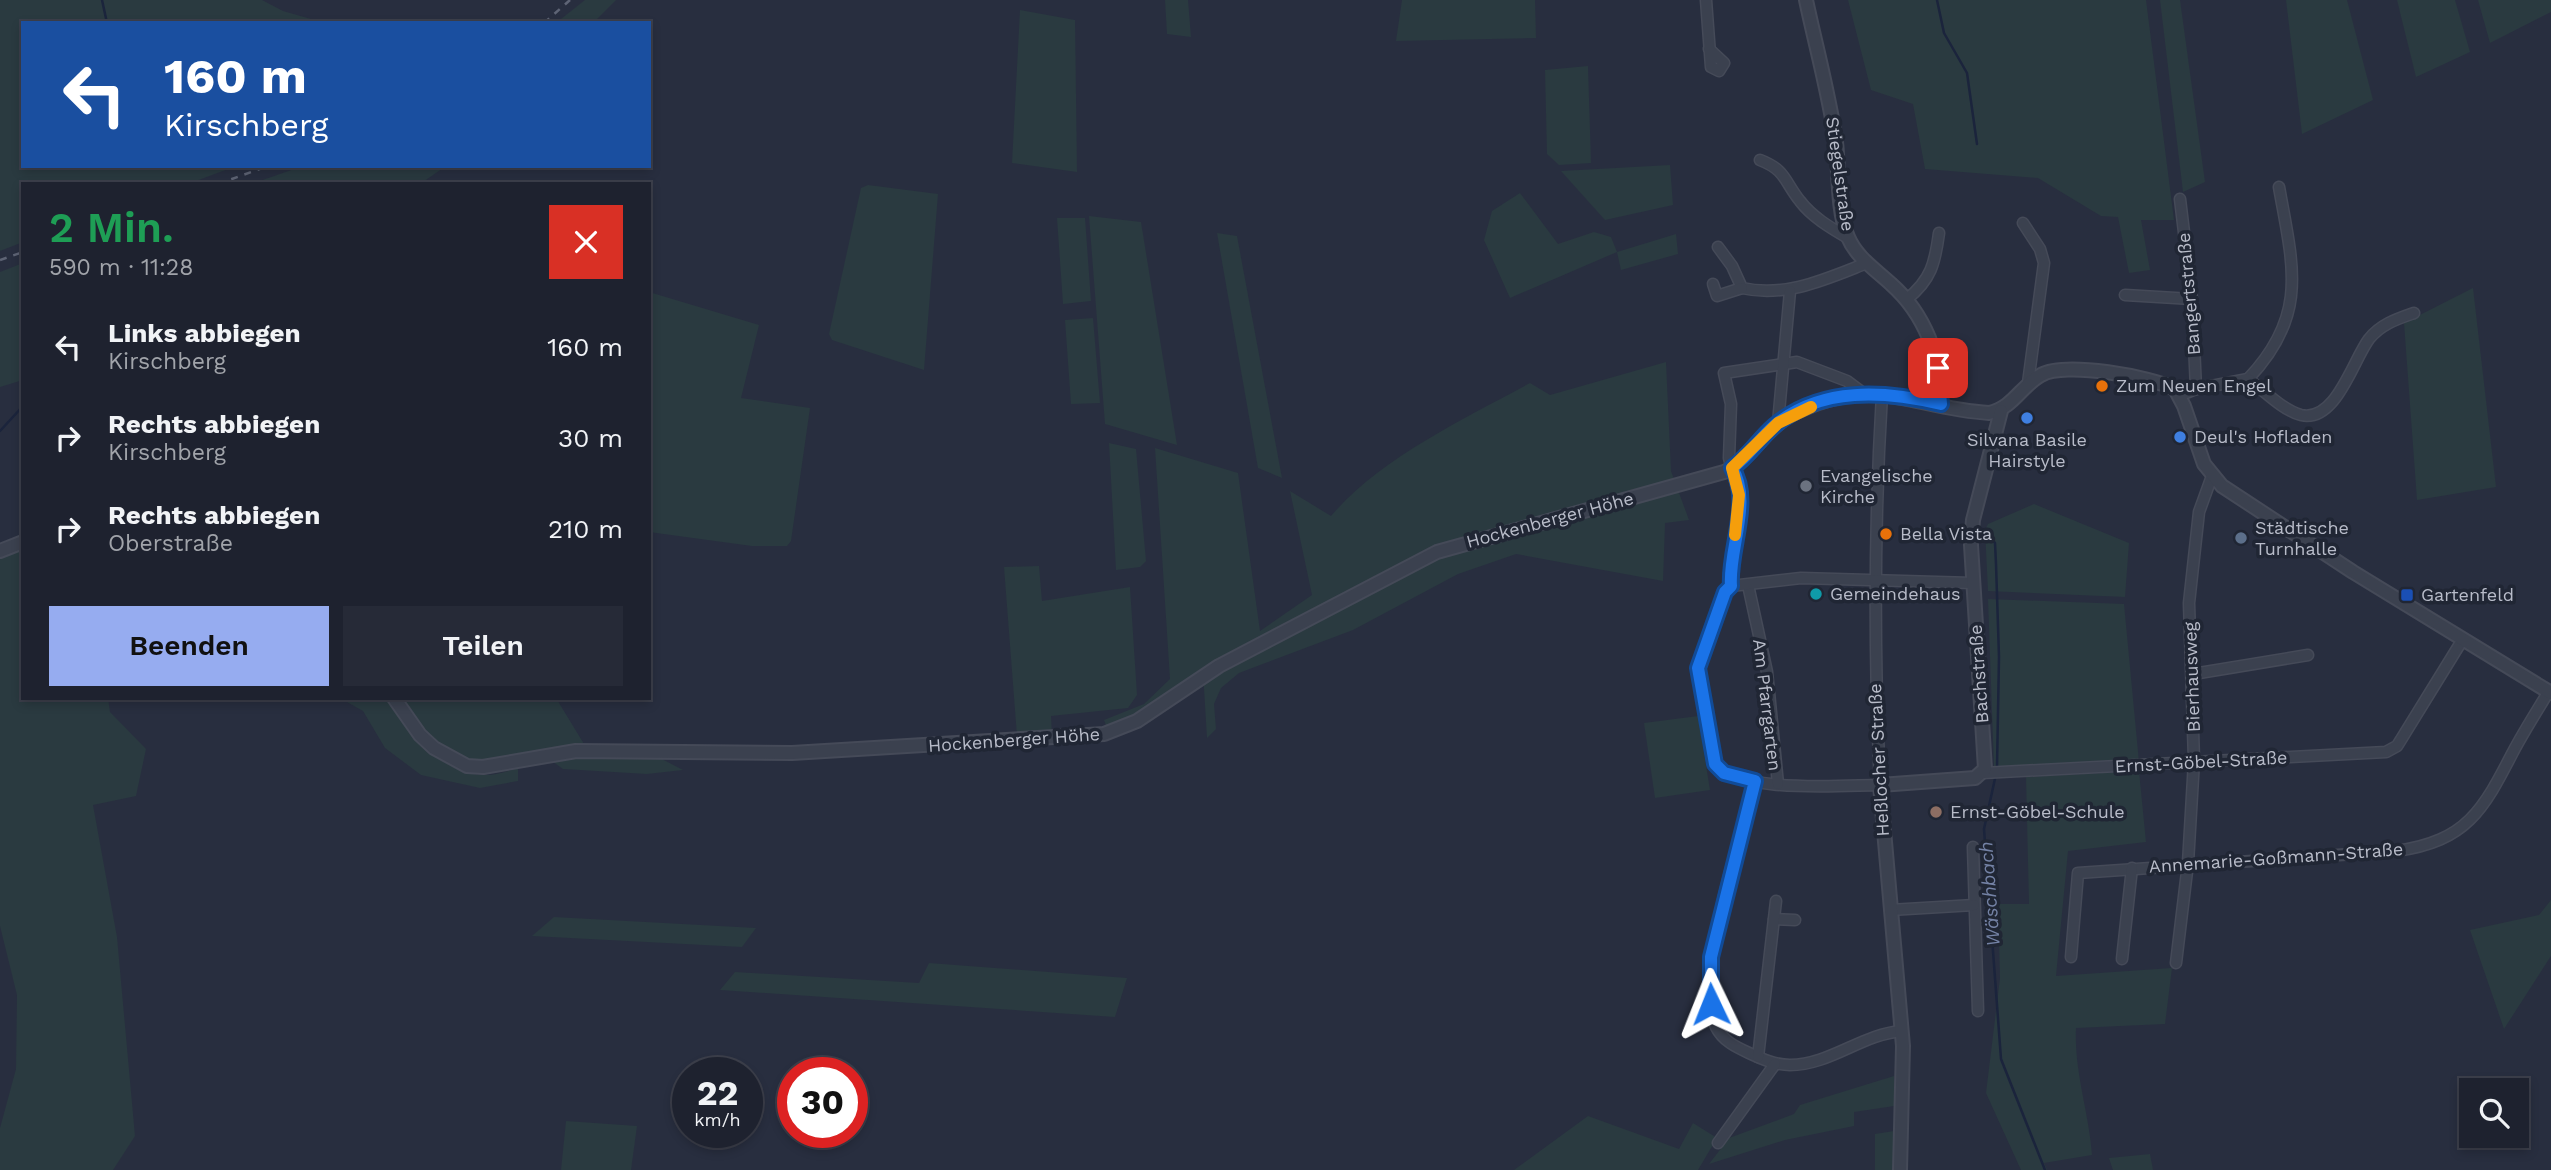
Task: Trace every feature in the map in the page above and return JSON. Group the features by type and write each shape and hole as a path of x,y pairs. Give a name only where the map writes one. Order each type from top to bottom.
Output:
{"street":[{"path":"1706,0 1709,49"},
{"name":"Stiegelstraße","path":"1806,0 1829,106 1848,238 1867,263 1907,299 1934,350 1941,386 1941,404"},
{"path":"1760,160 1779,167 1801,203 1825,224 1848,238"},
{"path":"2179,396 2196,389 2248,379 2276,347 2288,315 2292,286 2279,187"},
{"name":"Bangertstraße","path":"2180,198 2192,299 2196,389"},
{"path":"2023,223 2040,249 2044,263 2028,383"},
{"path":"1907,299 1928,279 1934,267 1939,233"},
{"path":"1718,247 1732,266 1742,288"},
{"path":"1713,284 1717,296 1742,288 1760,292 1790,291 1867,263"},
{"path":"1778,423 1790,291"},
{"path":"2125,295 2192,299"},
{"path":"2248,379 2287,408 2303,416 2320,412 2335,400 2369,339 2387,322 2414,313"},
{"path":"1863,393 1847,382 1811,366 1784,362 1724,373 1731,404 1732,468 1738,484 1739,509 1731,586 1725,592 1699,661 1698,678 1715,764 1724,773 1777,784 1880,785"},
{"path":"1732,468 1778,423 1814,406 1863,393 1941,404 1972,412 2001,411 2028,383 2043,373 2067,368 2168,386 2179,396 2212,477 2353,572 2550,692"},
{"name":"Heßlocher Straße","path":"1882,394 1874,580 1880,785 1902,1031 1900,1170"},
{"name":"Bachstraße","path":"1985,773 1972,583 1973,520 2001,411"},
{"name":"Hockenberger Höhe","path":"395,700 434,748 467,766 483,767 576,751 792,753 1104,734 1138,721 1219,666 1437,552 1732,468"},
{"name":"Bierhausweg","path":"2176,963 2188,863 2194,761 2189,603 2199,512 2212,477"},
{"path":"0,551 21,543"},
{"path":"1731,586 1801,578 1972,583"},
{"name":"Am Pfarrgarten","path":"1748,585 1766,672 1777,784"},
{"name":"Ernst-Göbel-Straße","path":"1880,785 1975,778 1985,773 2378,753 2392,749 2463,639"},
{"path":"2193,674 2308,655"},
{"name":"Annemarie-Goßmann-Straße","path":"2071,957 2078,873 2188,863 2396,851 2436,841 2464,825 2486,803 2550,692"},
{"path":"1755,781 1716,935 1709,991 1713,1017 1720,1034 1733,1045 1775,1064 1809,1063 1884,1032 1902,1031"},
{"path":"1973,847 1978,1011"},
{"name":"Annemarie-Goßmann-Straße","path":"2122,959 2132,868"},
{"path":"1758,1057 1776,901"},
{"path":"1890,910 1974,905"},
{"path":"1774,919 1795,920"},
{"path":"1718,1143 1775,1064"}],"shaded area":[{"path":"0,0 262,0 283,11 318,21 21,21 21,168 231,168 193,182 21,182 21,243 0,251"},
{"path":"585,0 616,0 595,21 559,21"},
{"path":"1165,0 1188,0 1191,37 1167,34"},
{"path":"1402,0 1535,0 1536,38 1396,41"},
{"path":"1848,0 2146,0 2174,220 2141,220 2150,270 2129,273 2118,217 2101,216 2038,178 1925,169 1913,104 1871,90"},
{"path":"2160,0 2180,0 2205,182 2183,192"},
{"path":"2286,0 2347,0 2373,100 2302,134"},
{"path":"2397,0 2455,0 2470,52 2416,77"},
{"path":"2478,0 2551,0 2551,12 2490,43"},
{"path":"1020,10 1075,20 1077,172 1012,163"},
{"path":"1588,66 1591,163 1559,165 1547,154 1545,70"},
{"path":"1670,165 1673,205 1605,220 1561,171"},
{"path":"297,168 443,168 423,182 257,182"},
{"path":"868,185 938,194 924,370 832,340 829,334 861,188"},
{"path":"1520,193 1558,244 1594,232 1611,237 1617,252 1510,298 1484,240 1492,211"},
{"path":"1089,216 1141,222 1177,445 1105,424"},
{"path":"1057,218 1085,218 1091,301 1063,304"},
{"path":"1217,233 1237,236 1282,478 1258,468"},
{"path":"1676,234 1678,254 1621,270 1617,252"},
{"path":"21,264 21,381 0,387 0,272"},
{"path":"2473,288 2496,487 2417,500 2404,323"},
{"path":"651,293 759,325 741,398 810,408 791,541 787,546 752,546 651,532"},
{"path":"1093,318 1100,403 1071,404 1065,320"},
{"path":"1666,362 1671,471 1689,520 1665,523 1663,581 1516,554 1458,574 1353,630 1239,673 1221,688 1214,704 1216,729 1207,738 1203,672 1144,711 1107,728 1104,720 1144,704 1170,679 1155,448 1238,473 1260,631 1312,595 1290,491 1331,516 1351,495 1398,458 1530,383 1550,395"},
{"path":"1109,443 1136,449 1146,561 1140,567 1116,570"},
{"path":"2034,504 2129,543 2125,597 1988,591 1985,530 1988,524"},
{"path":"21,549 21,700 108,700 110,712 146,749 136,796 93,805 117,937 135,1136 113,1170 0,1170 0,1128 16,1069 17,995 0,926 0,557"},
{"path":"1039,566 1042,601 1130,587 1137,695 1128,708 1051,716 1052,736 1017,736 1004,567"},
{"path":"1988,599 2124,604 2139,762 1994,768"},
{"path":"344,700 389,700 417,736 441,759 455,768 490,775 518,768 518,781 480,788 421,775 385,748 363,711"},
{"path":"404,700 557,700 584,744 483,761 462,759 433,740"},
{"path":"1698,716 1710,790 1655,798 1644,723"},
{"path":"592,756 658,757 683,770 647,774 563,769 552,761"},
{"path":"2139,771 2146,842 2068,851 2056,976 2172,968 2165,1024 2076,1028 2079,1076 2092,1155 2044,1163 2047,1170 2021,1170 1986,1093 2000,978 1998,904 2029,904 2026,777"},
{"path":"2551,900 2551,956 2504,1029 2470,930 2539,915"},
{"path":"554,917 756,928 742,947 532,936"},
{"path":"929,963 1127,978 1115,1017 720,990 735,972 919,983"},
{"path":"1894,1076 1894,1106 1854,1112 1854,1126 1785,1140 1709,1164 1729,1138 1794,1114 1800,1105"},
{"path":"1588,1116 1679,1149 1693,1123 1717,1138 1698,1170 1514,1170"},
{"path":"566,1121 637,1126 631,1170 561,1170"},
{"path":"1894,1131 1895,1170 1875,1170 1875,1134"},
{"path":"2150,1154 2153,1170 2113,1170 2109,1158"}],"waterway":[{"path":"102,0 107,21"},
{"name":"Wäschbach","path":"1937,0 1944,33 1967,73 1977,144"},
{"path":"0,431 21,408"},
{"name":"Wäschbach","path":"1985,530 1995,543 1999,657 1997,768"},
{"name":"Wäschbach","path":"1996,774 1984,829 2001,1059 2045,1170"}],"railway":[{"path":"546,21 570,0"},
{"path":"224,182 262,168"},
{"path":"0,260 21,253"}],"slow traffic":[{"path":"1735,535 1739,495 1736,474 1732,468 1778,423 1811,407"}],"place":[{"name":"Zum Neuen Engel","path":"2102,386"},
{"name":"Silvana Basile Hairstyle","path":"2027,418"},
{"name":"Deul's Hofladen","path":"2180,437"},
{"name":"Evangelische Kirche","path":"1806,486"},
{"name":"Bella Vista","path":"1886,534"},
{"name":"Städtische Turnhalle","path":"2241,538"},
{"name":"Gemeindehaus","path":"1816,594"},
{"name":"Gartenfeld","path":"2407,595"},
{"name":"Ernst-Göbel-Schule","path":"1936,812"}],"route":[{"path":"1711,1004 1711,957 1755,781 1724,773 1715,764 1698,678 1699,661 1725,592 1731,586 1739,509 1738,484 1732,468 1788,417 1845,396 1882,394 1941,404 1938,368"}]}
